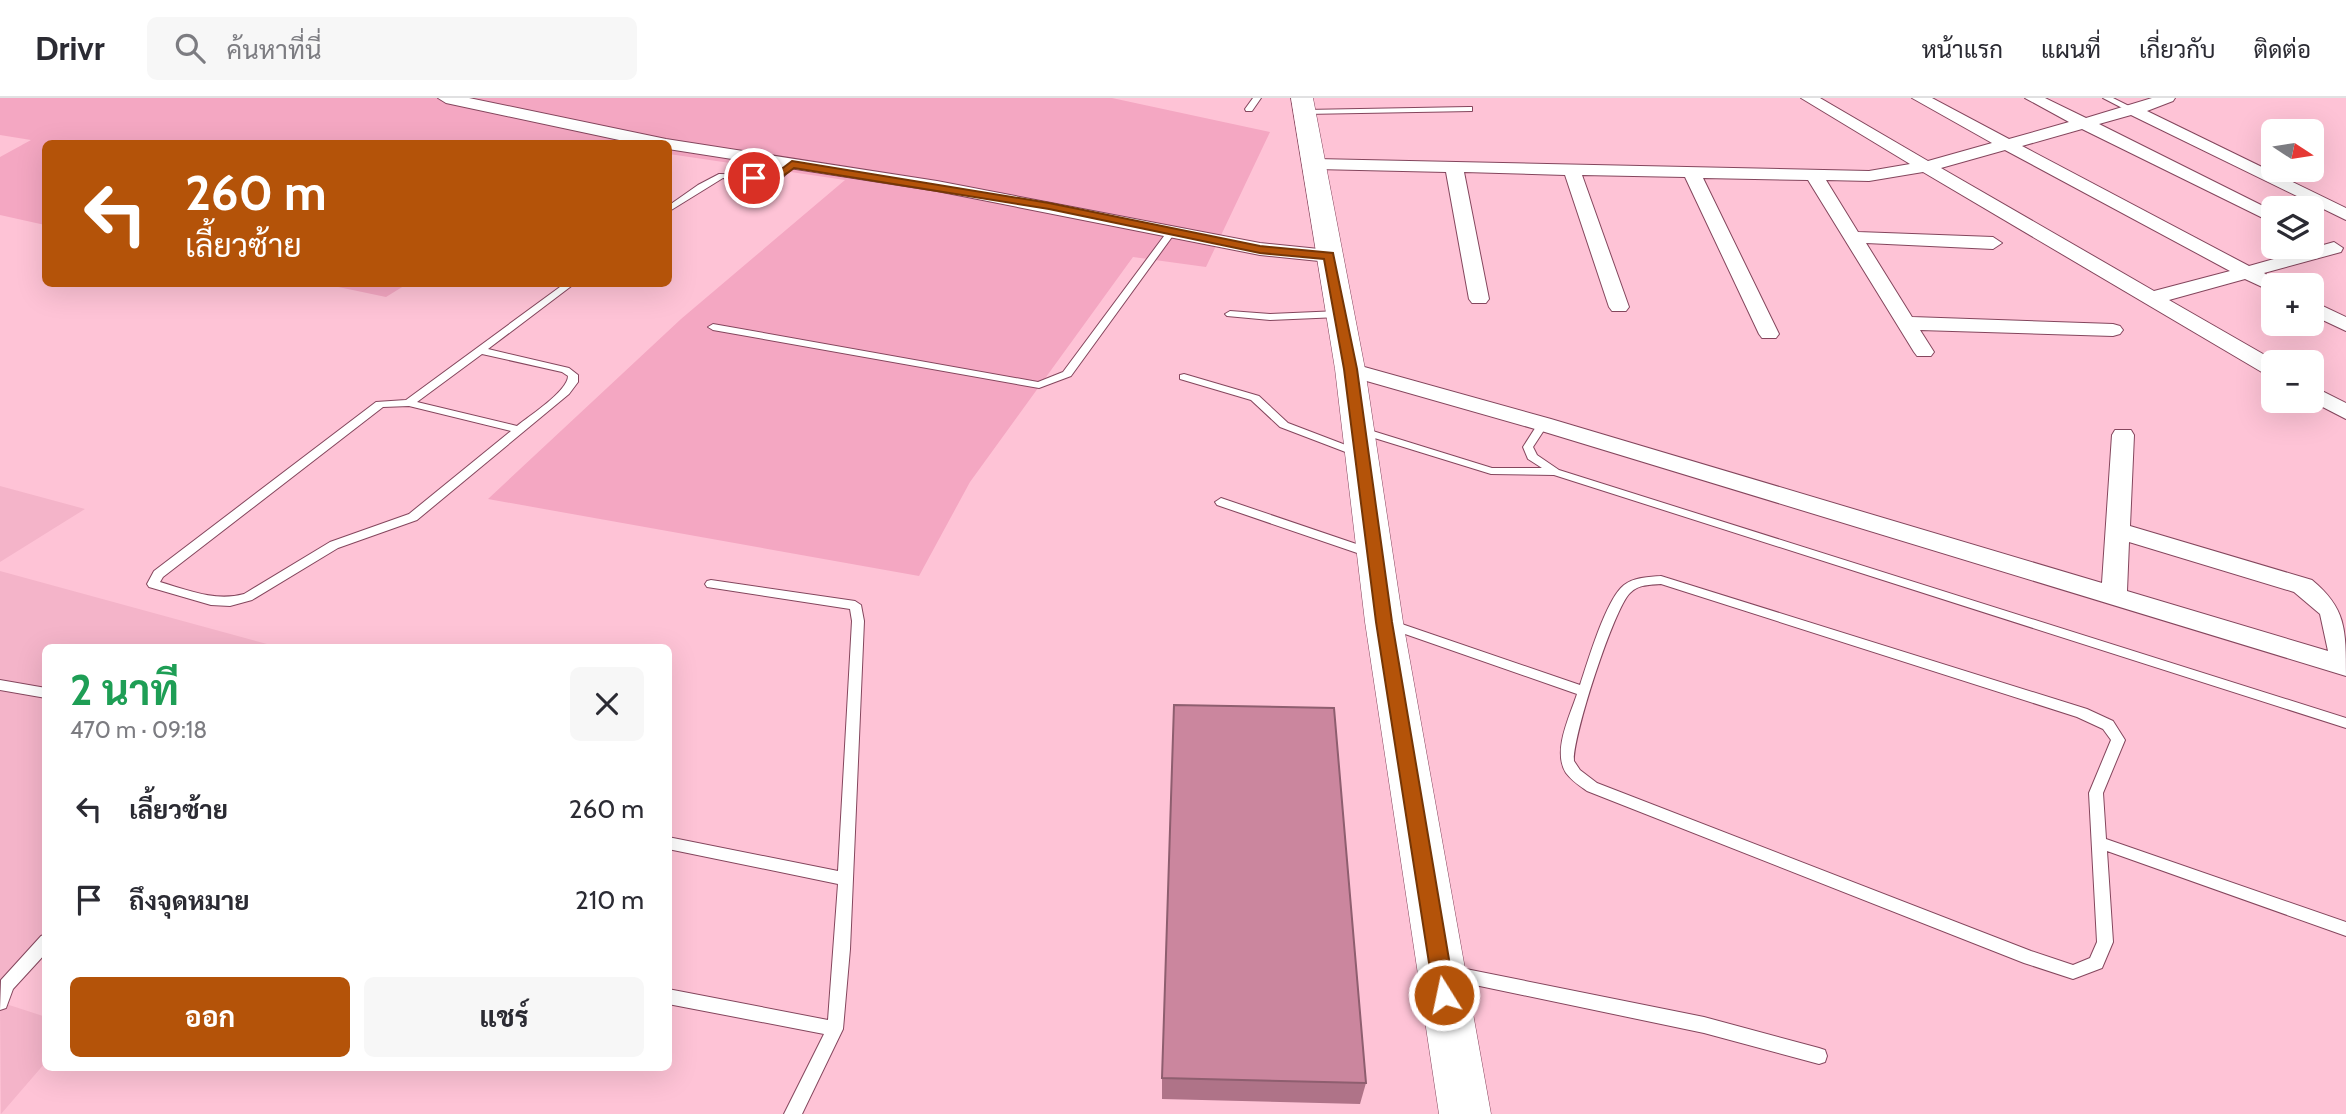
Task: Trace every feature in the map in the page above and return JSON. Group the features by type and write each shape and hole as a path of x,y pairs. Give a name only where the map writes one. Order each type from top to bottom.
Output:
{"street":[{"path":"446,98 646,140"},
{"path":"496,98 623,125 654,140"},
{"path":"1809,98 2261,362"},
{"path":"1920,98 2261,280"},
{"path":"2033,98 2261,212"},
{"path":"1316,164 1815,177 1870,176 1928,166 2133,110 2167,98"},
{"path":"1304,105 1350,369 1384,622 1465,1114"},
{"path":"2133,110 2346,215"},
{"path":"672,145 950,188 1260,249 1329,256"},
{"path":"1454,167 1479,299"},
{"path":"1572,170 1619,307"},
{"path":"1692,173 1769,334"},
{"path":"1815,177 1924,352"},
{"path":"1853,237 1993,243"},
{"path":"2324,243 2340,251"},
{"path":"2153,298 2247,272 2340,251"},
{"path":"2324,314 2346,326"},
{"path":"1906,323 2113,330"},
{"path":"1350,369 1543,424 2345,665 2335,614 2322,597 2303,586 2117,530"},
{"path":"2324,399 2346,412"},
{"path":"2114,595 2123,435"}],"lane":[{"path":"1249,109 1257,98"},
{"path":"2107,98 2133,110"},
{"path":"1304,105 1469,109"},
{"path":"672,207 722,176 778,177 792,164"},
{"path":"713,327 1039,385 1068,374 1173,230"},
{"path":"409,402 565,287"},
{"path":"1230,314 1270,317 1339,314"},
{"path":"479,350 565,370 573,375 573,382 565,392 519,430 413,517 334,545 248,597 230,602 211,601 153,584 158,574 369,410 394,401 409,402 519,430"},
{"path":"1184,377 1255,398 1284,425 1490,471 1555,472"},
{"path":"1543,424 1528,447 1532,457 1555,472 2346,723"},
{"path":"1221,502 1374,554"},
{"path":"1661,580 2082,713 2108,725 2118,740 2096,793 2098,842 2105,942 2096,963 2073,972 2030,958 1592,787 1572,772 1567,754 1584,691 1621,595 1635,582 1661,580"},
{"path":"711,584 855,605 858,621 835,1029 793,1114"},
{"path":"1384,622 1584,691"},
{"path":"0,685 42,693"},
{"path":"2098,842 2346,929"},
{"path":"672,844 845,879"},
{"path":"0,1003 7,985 42,946"},
{"path":"1440,971 1704,1025 1819,1056"},
{"path":"672,997 835,1029"}],"shaded area":[{"path":"0,98 1112,98 1270,132 1206,267 1133,257 970,482 919,576 488,499 681,319 845,180 672,154 672,140 42,140 42,224 0,215 0,157 31,140 0,135"},
{"path":"338,287 402,287 386,297"},
{"path":"0,486 85,509 0,562"},
{"path":"0,571 267,644 42,644 42,949 0,998"},
{"path":"0,1002 42,1016 42,1066 1,1114"}],"building":[{"path":"1174,705 1334,708 1366,1083 1162,1078"}],"route":[{"path":"754,178 778,177 792,164 1049,206 1283,253 1329,256 1350,369 1384,622 1444,995"}]}
